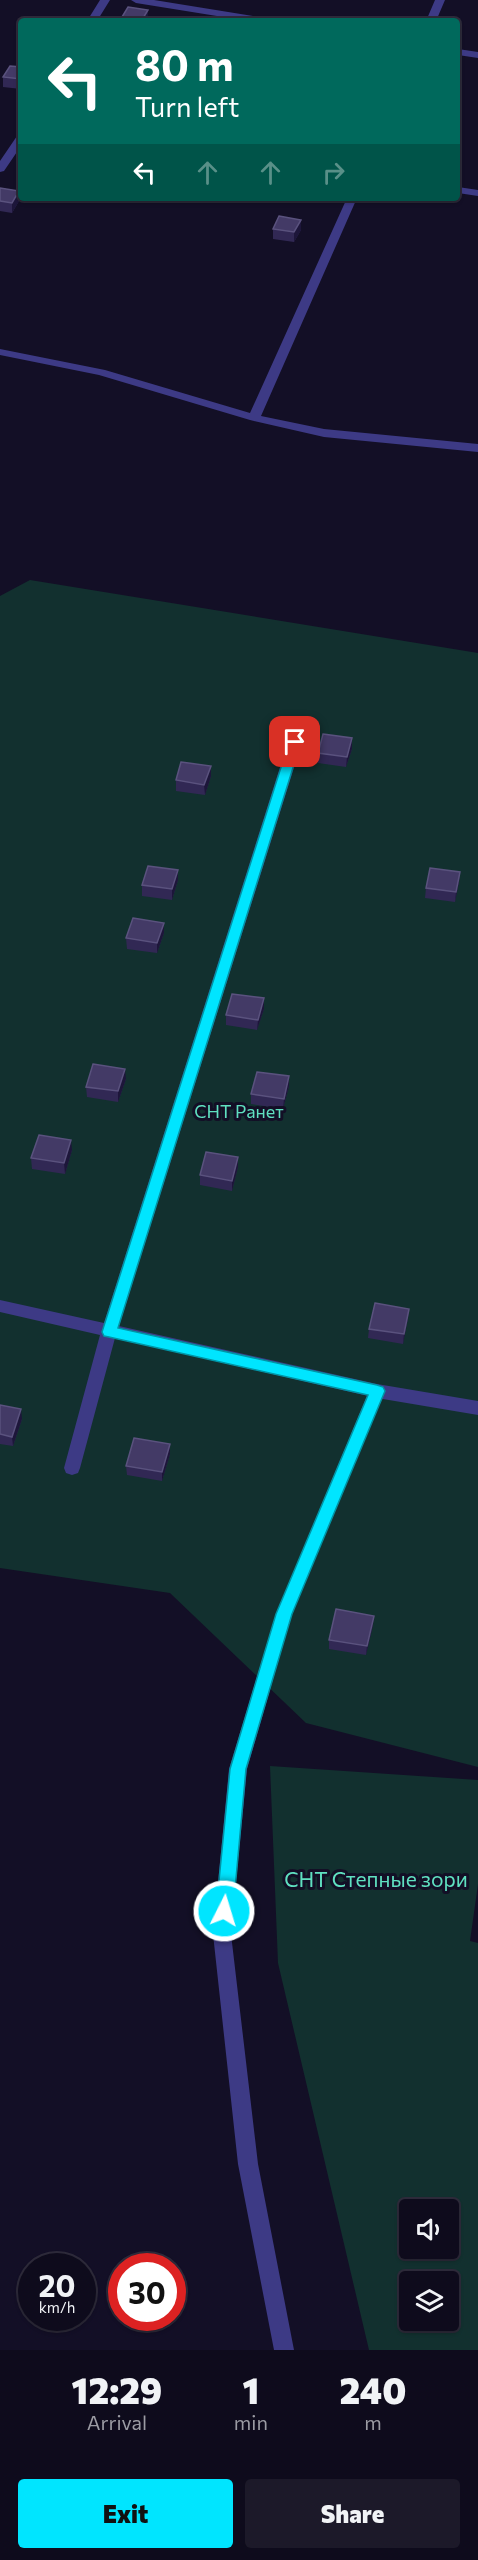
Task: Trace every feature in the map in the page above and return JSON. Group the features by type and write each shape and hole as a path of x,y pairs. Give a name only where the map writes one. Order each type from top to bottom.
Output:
{"street":[{"path":"94,18 105,0"},
{"path":"136,0 247,18"},
{"path":"432,18 440,0"},
{"path":"460,52 478,55"},
{"path":"0,169 18,142"},
{"path":"460,190 478,193"},
{"path":"254,418 351,201"},
{"path":"0,352 101,372 254,418 324,433 478,448"},
{"path":"72,1468 109,1332 295,742"},
{"path":"0,1306 377,1391 478,1407"},
{"path":"284,2350 248,2164 222,1934 238,1769 284,1614 377,1391"}],"green space":[{"name":"СНТ Ранет","path":"30,580 478,653 478,1767 306,1723 170,1593 0,1568 0,596"},
{"name":"СНТ Степные зори","path":"270,1766 478,1780 478,1884 470,1941 478,1943 478,2350 369,2350 278,1963"}],"building":[{"path":"128,7 148,10 143,18 122,17"},
{"path":"10,66 18,67 18,79 3,77"},
{"path":"0,188 18,191 12,203 0,201"},
{"path":"279,216 301,220 294,232 273,229"},
{"path":"323,734 352,738 347,757 318,753"},
{"path":"181,762 211,766 204,785 176,780"},
{"path":"148,866 178,870 172,889 142,885"},
{"path":"430,868 460,872 456,892 426,888"},
{"path":"133,918 164,923 157,943 126,938"},
{"path":"232,994 264,998 258,1020 226,1015"},
{"path":"93,1064 125,1069 118,1091 86,1087"},
{"path":"257,1072 289,1076 284,1099 251,1094"},
{"path":"39,1135 71,1140 64,1163 31,1158"},
{"path":"206,1152 238,1157 232,1181 200,1175"},
{"path":"375,1303 409,1309 404,1334 369,1329"},
{"path":"0,1405 21,1409 12,1437 0,1434"},
{"path":"134,1438 170,1444 162,1472 126,1466"},
{"path":"336,1609 374,1616 367,1646 329,1640"}],"route":[{"path":"224,1911 238,1769 284,1614 377,1391 109,1332 295,742"}]}
